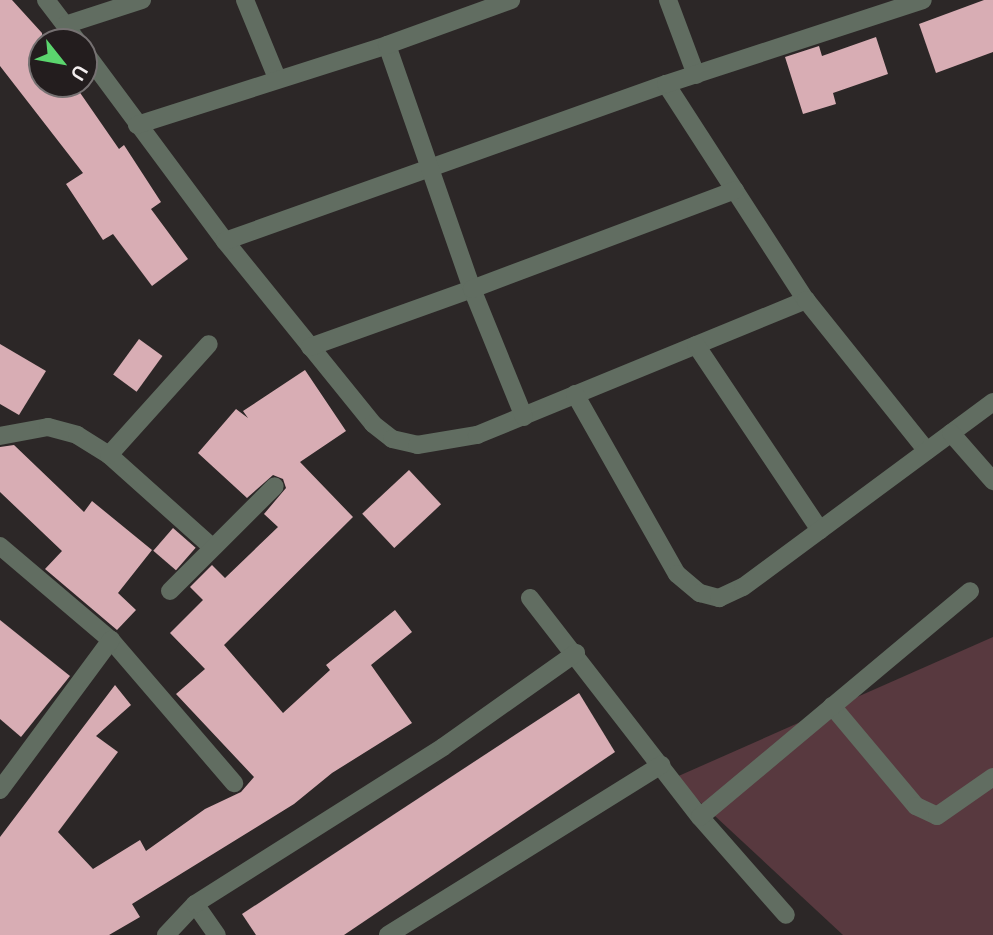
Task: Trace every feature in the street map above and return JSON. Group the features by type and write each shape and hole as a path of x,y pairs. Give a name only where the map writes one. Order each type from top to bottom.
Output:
{"street":[{"path":"46,0 67,28"},
{"path":"65,25 142,0"},
{"path":"245,0 277,78"},
{"path":"138,125 277,78 387,46 511,0"},
{"path":"668,0 696,75"},
{"path":"225,242 431,166 923,0"},
{"path":"387,46 472,289 524,417"},
{"path":"98,70 225,242 373,424 392,439 417,445 477,435 806,300"},
{"path":"666,85 806,300 927,451"},
{"path":"310,347 735,190"},
{"path":"108,455 209,344"},
{"path":"696,345 820,530"},
{"path":"575,394 677,574 700,593 719,598 743,587 993,402"},
{"path":"0,436 48,427 77,435 108,455 212,547"},
{"path":"951,433 993,481"},
{"path":"170,592 275,486"},
{"path":"0,546 111,640 234,783"},
{"path":"699,817 970,591"},
{"path":"530,598 576,653 699,817 786,915"},
{"path":"0,790 111,640"},
{"path":"166,935 195,904 443,747 576,653"},
{"path":"832,706 916,806 937,816 993,777"},
{"path":"388,935 661,765"},
{"path":"195,904 217,935"}],"shaded area":[{"path":"993,637 993,935 843,935 674,778"}],"building":[{"path":"0,0 12,0 37,28 28,28 28,98 84,98 119,149 124,145 161,202 151,209 188,259 152,286 113,234 103,240 66,184 83,173 0,66"},
{"path":"984,0 993,0 993,52 936,73 919,24"},
{"path":"876,37 888,74 833,93 836,104 803,114 785,57 819,46 822,56"},
{"path":"139,339 162,356 137,392 113,375"},
{"path":"0,344 46,371 19,415 0,404"},
{"path":"305,370 346,431 300,462 353,517 224,645 283,713 330,670 326,665 395,610 412,632 371,665 412,723 332,773 294,804 132,904 140,917 109,935 0,935 0,837 115,685 131,705 96,736 118,752 58,832 93,869 140,840 146,851 205,809 241,792 254,777 176,694 205,669 170,633 203,600 190,587 212,565 225,578 278,527 264,514 286,488 283,479 273,475 247,498 198,453 236,409 248,418 243,411"},
{"path":"14,445 84,512 92,501 152,550 118,593 136,610 117,630 45,569 62,551 0,492 0,447"},
{"path":"409,470 441,504 394,548 362,514"},
{"path":"173,528 196,548 176,570 153,551"},
{"path":"0,620 70,676 21,737 0,719"},
{"path":"579,693 615,752 344,935 256,935 242,914"}]}
